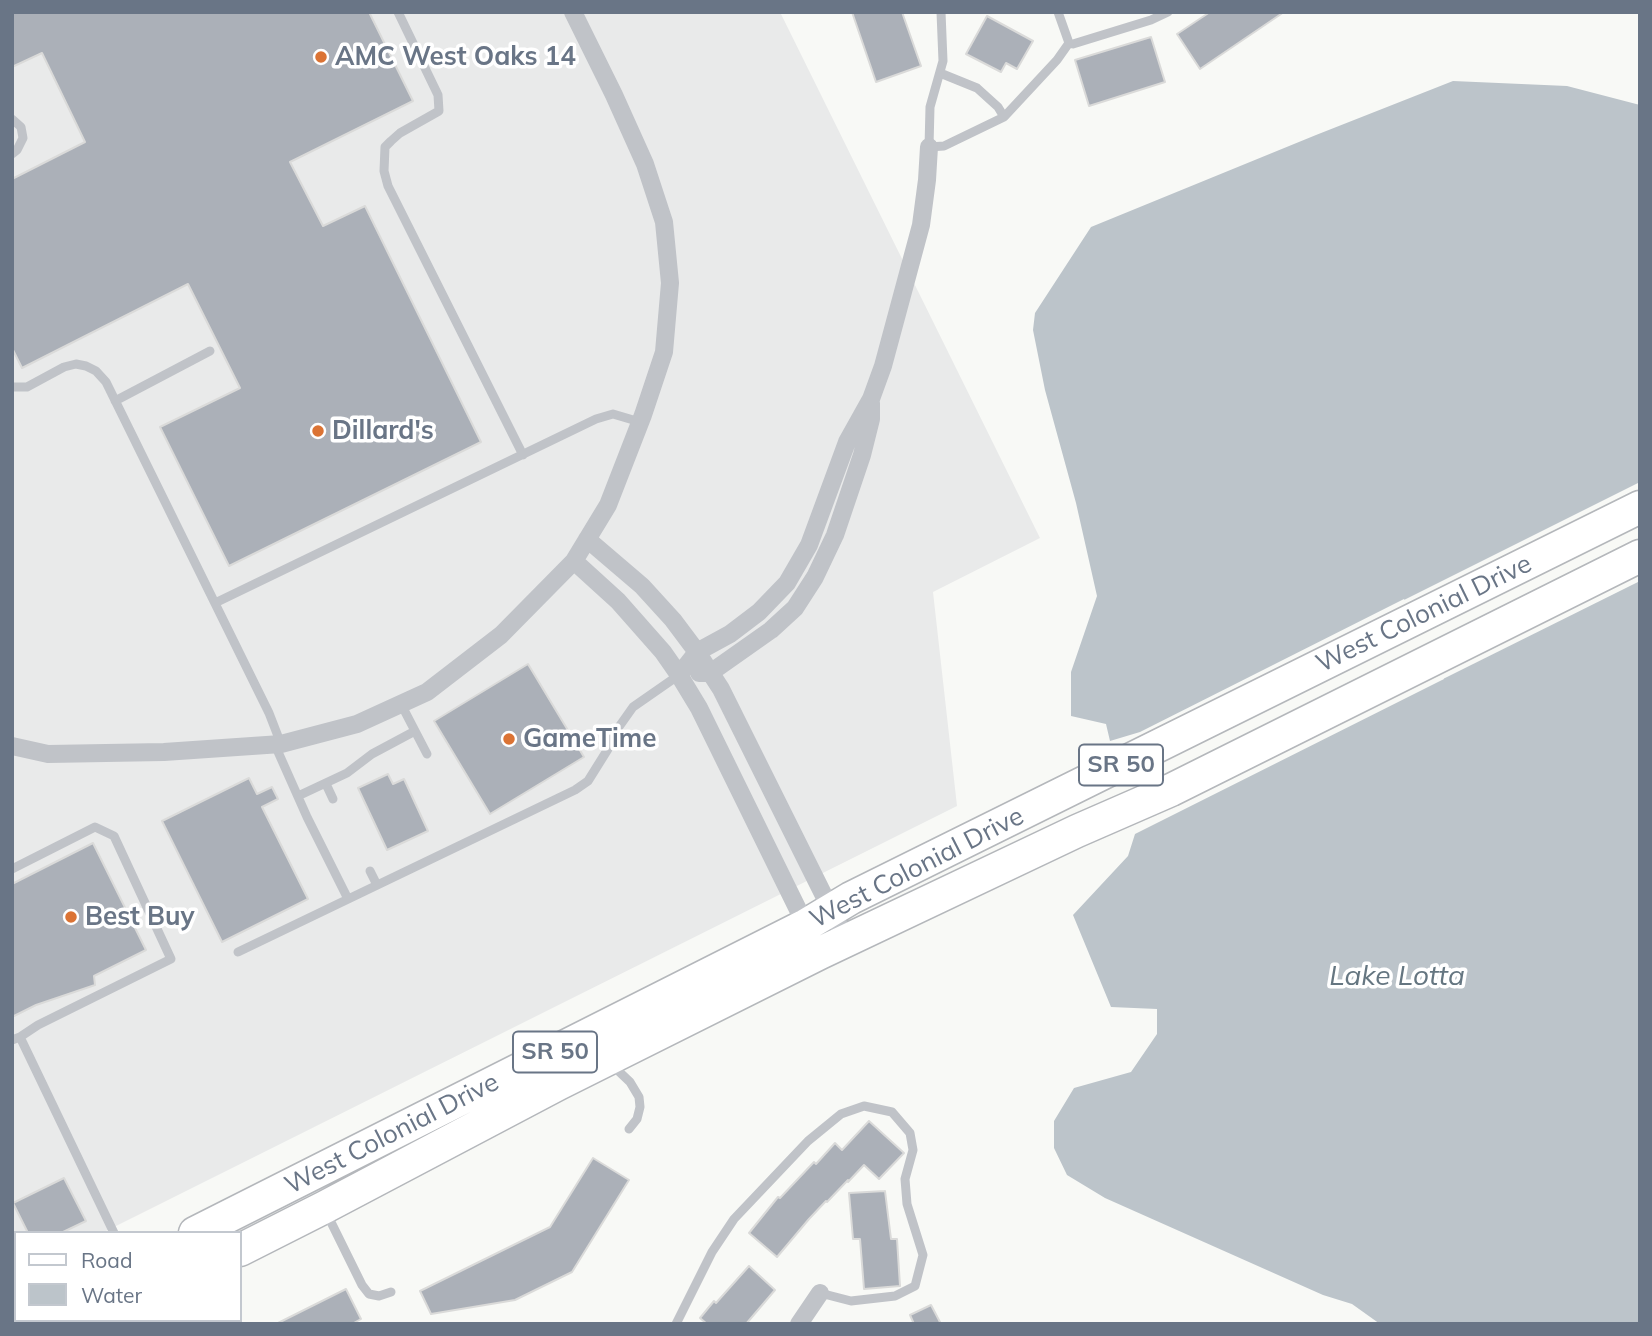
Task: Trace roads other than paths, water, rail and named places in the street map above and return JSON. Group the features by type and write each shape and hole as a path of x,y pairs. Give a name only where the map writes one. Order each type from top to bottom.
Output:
{"highway":[{"name":"West Colonial Drive","path":"242,1249 606,1060 825,932 863,892 1640,507"},
{"name":"West Colonial Drive","path":"199,1231 825,932 1077,831 1171,790 1640,556"}],"street":[{"path":"12,746 48,754 164,752 278,744 357,724 427,692 501,635 573,561 608,505 640,422 664,352 670,284 664,222 641,154 573,12"},
{"path":"679,675 697,652 730,634 759,612 787,583 809,545 847,442 871,399 883,366 921,225 929,147"},
{"path":"679,675 710,673 771,630 795,608 815,577 835,534 862,455 871,419 871,399"},
{"path":"587,539 642,586 673,620 721,689 825,932"},
{"path":"573,561 618,601 663,652 679,675 825,932"},
{"path":"799,1324 820,1293"}],"lane":[{"path":"398,12 438,95 439,111 400,133 385,148 384,171 388,186 523,455"},
{"path":"941,12 943,61 930,107 929,147 944,146 1003,117 1069,43"},
{"path":"1058,12 1069,43"},
{"path":"1069,43 1151,20 1168,12"},
{"path":"940,73 977,88 998,107 1003,117"},
{"path":"12,119 21,127 23,138 17,150 12,153"},
{"path":"115,401 210,351"},
{"path":"12,387 27,387 65,367 76,365 96,371 106,382 269,713 298,796 348,899"},
{"path":"215,603 597,419 613,414 640,422"},
{"path":"238,952 575,790 588,781 633,707 679,675"},
{"path":"401,704 428,754"},
{"path":"298,796 348,773 372,754 415,731"},
{"path":"326,784 333,799"},
{"path":"12,869 95,827 114,836 172,959 16,1038 113,1231"},
{"path":"370,871 377,885"},
{"path":"606,1060 630,1082 639,1097 637,1119 629,1129"},
{"path":"676,1324 712,1252 734,1219 808,1141 841,1115 864,1106 892,1112 910,1133 913,1150 905,1179 907,1204 923,1255 915,1286 895,1296 851,1301 820,1293"},
{"path":"323,1208 369,1294 374,1296 391,1292"}],"water":[{"name":"Lake Lotta","path":"1453,81 1567,86 1640,105 1640,1324 1380,1324 1352,1304 1323,1295 1105,1198 1067,1175 1054,1148 1054,1121 1074,1088 1131,1072 1157,1034 1157,1009 1111,1007 1073,915 1128,856 1135,834 1444,679 1404,599 1140,732 1110,741 1106,724 1071,716 1071,672 1097,596 1076,503 1045,390 1033,330 1035,313 1091,227"}],"place":[{"name":"AMC West Oaks 14","path":"321,57"},
{"name":"Dillard's","path":"318,431"},
{"name":"GameTime","path":"509,739"},
{"name":"Best Buy","path":"71,917"}]}
